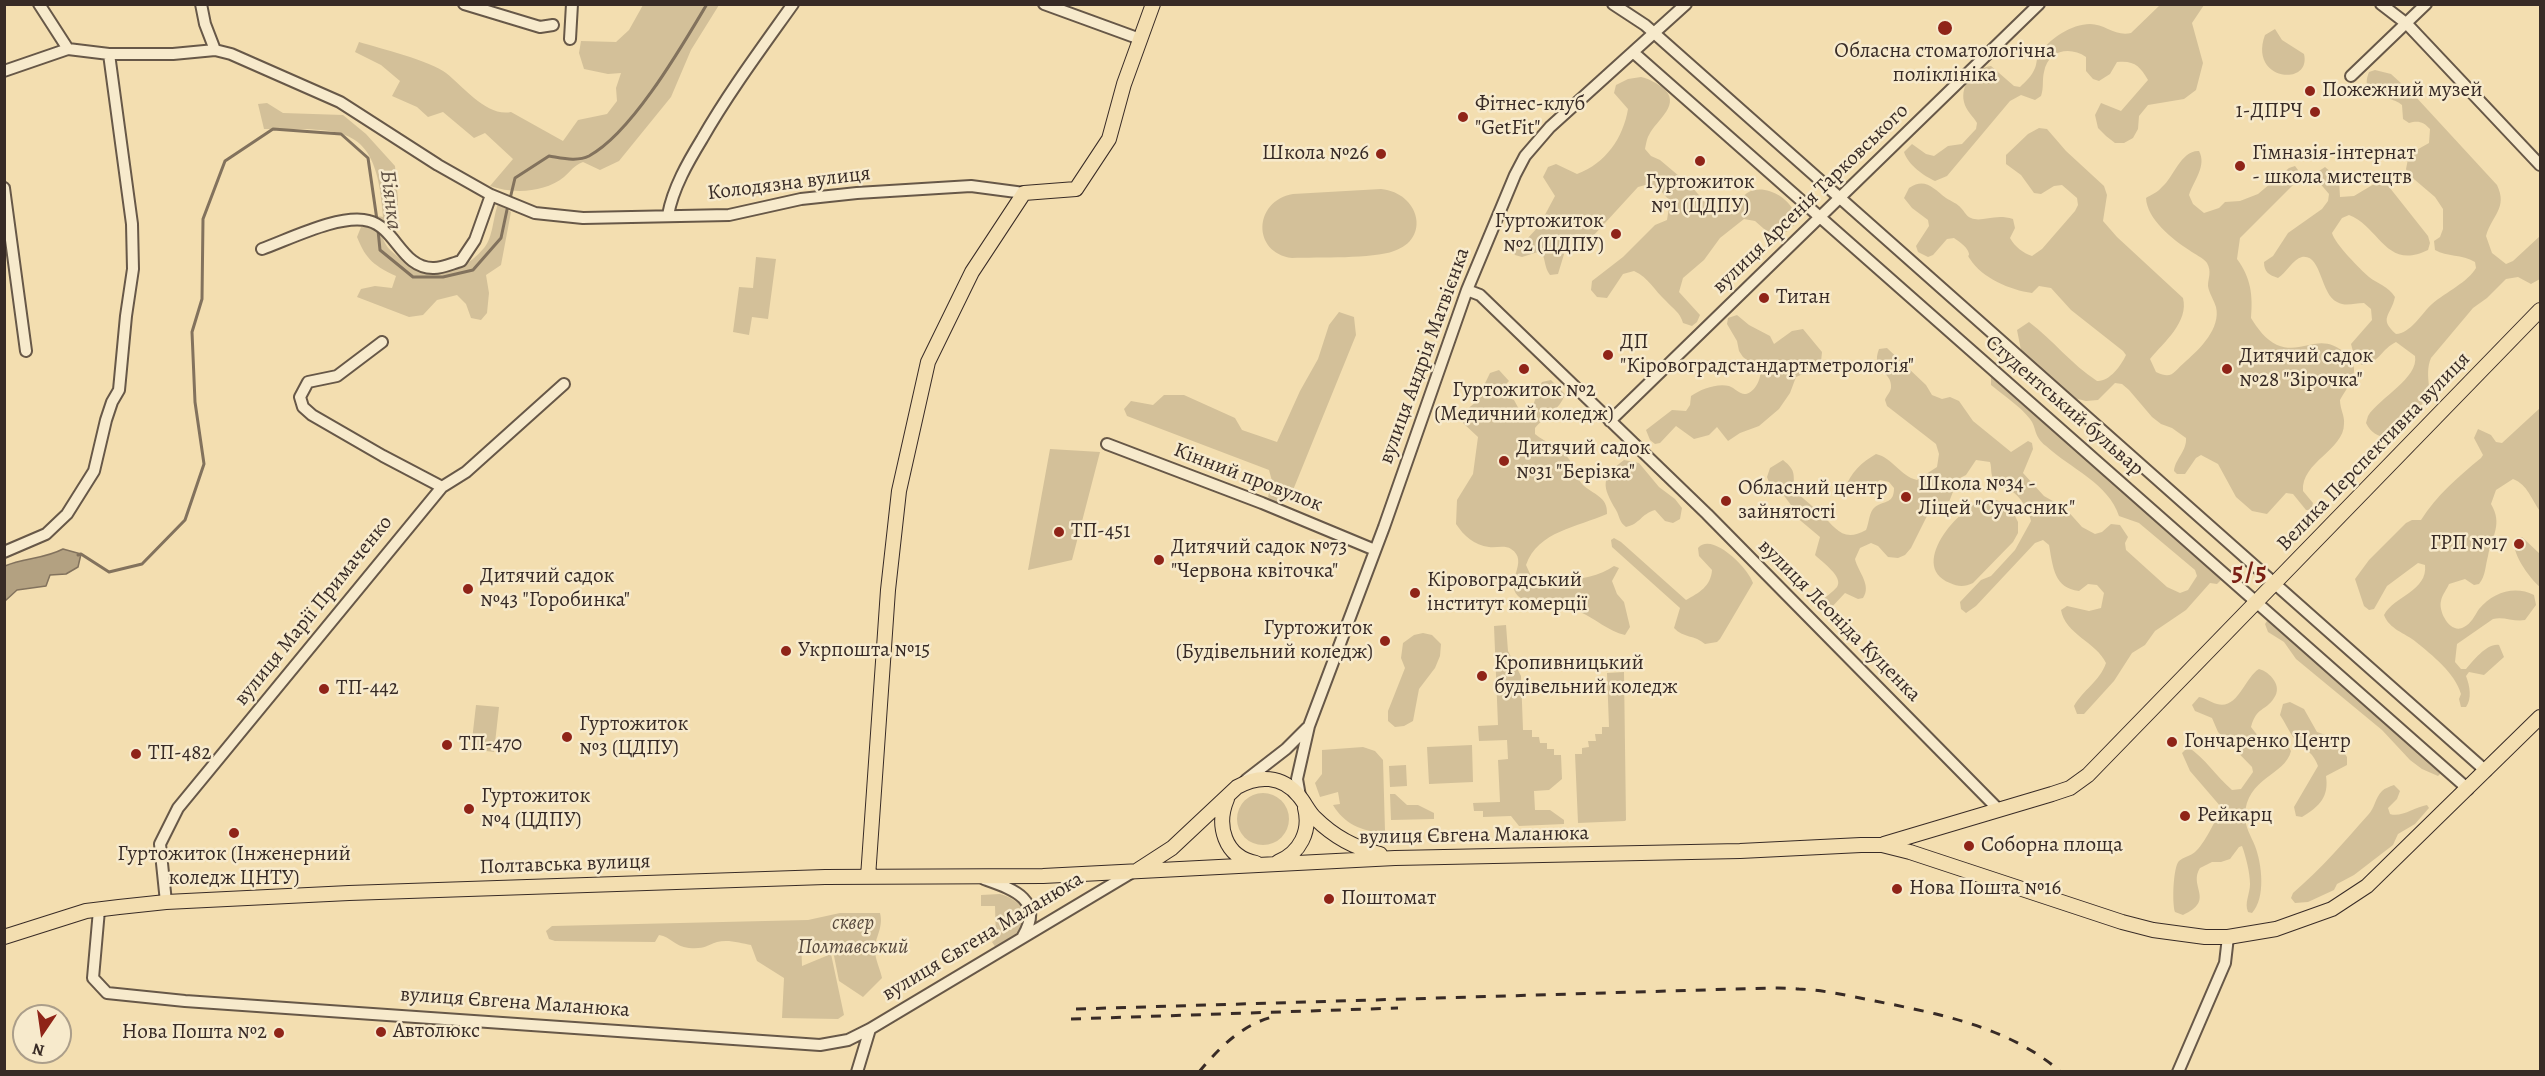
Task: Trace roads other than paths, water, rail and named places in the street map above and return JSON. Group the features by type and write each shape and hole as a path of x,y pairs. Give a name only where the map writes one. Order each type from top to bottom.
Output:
{"main road":[{"path":"868,877 888,590 899,491 928,362 972,272 1024,193 1076,189 1109,139 1124,84 1153,4"},
{"name":"Велика Перспективна вулиця","path":"1882,845 2070,788 2088,775 2541,310"},
{"path":"1882,845 1910,852 2122,922 2180,934 2228,937 2276,929 2332,909 2351,899 2541,717"},
{"path":"1131,873 1151,863 1172,848 1237,788 1249,780 1262,778 1288,785 1315,817 1345,842 1367,851 1395,858"},
{"path":"1237,788 1228,798 1222,810 1221,823 1224,836 1228,845 1242,858 1265,864 1288,857 1301,843 1307,825 1307,815 1302,800"},
{"name":"вулиця Євгена Маланюка","path":"1131,873 1395,858 1740,851 1882,845"},
{"name":"Полтавська вулиця","path":"4,937 73,915 166,902 349,893 868,877 1131,873"}],"street":[{"path":"39,4 68,49"},
{"path":"4,71 68,49 108,54 173,54 215,50 205,24 201,4"},
{"path":"464,4 540,27 552,25"},
{"path":"570,39 572,4"},
{"path":"668,215 670,203 688,162 714,118 793,4"},
{"path":"1044,4 1140,39"},
{"name":"Студентський бульвар","path":"1613,4 1654,34 2486,771"},
{"name":"вулиця Андрія Матвієнка","path":"1302,800 1297,779 1309,726 1375,550 1467,290 1515,175 1526,156 1550,127 1686,4"},
{"name":"вулиця Арсенія Тарковського","path":"1610,421 2039,4"},
{"path":"2381,4 2407,24 2541,165"},
{"path":"2351,76 2426,4"},
{"name":"Колодязна вулиця","path":"215,50 231,54 340,102 408,147 494,196 535,213 583,218 729,215 801,199 857,193 971,186 1024,193"},
{"name":"Студентський бульвар","path":"1634,53 2468,789"},
{"path":"4,552 46,534 67,514 94,471 106,420 119,390 133,270 132,224 108,54"},
{"path":"4,188 26,351"},
{"path":"262,249 335,223 362,219 382,226 414,263 434,268 461,261 475,240 494,196"},
{"name":"вулиця Леоніда Куценка","path":"1467,290 1480,295 1707,514 1999,810"},
{"path":"382,342 337,376 308,382 300,397 303,406 312,415 442,487"},
{"name":"вулиця Марії Примаченко","path":"166,902 160,844 178,807 442,487 466,472 564,384"},
{"name":"Кінний провулок","path":"1107,444 1262,503 1375,550"},
{"path":"1237,788 1286,750 1309,726"},
{"name":"вулиця Євгена Маланюка","path":"99,910 93,978 107,993 185,1001 820,1045 848,1040 870,1029 1131,873"},
{"path":"978,877 1015,891 1023,898 1030,911 1031,919 1023,936"},
{"path":"2178,1071 2224,963 2228,937"},
{"path":"857,1071 870,1029"}],"waterway":[{"name":"Біянка","path":"510,199 515,178 549,156 580,159 605,145 639,109 655,87 707,4"},
{"name":"Біянка","path":"78,555 81,554 109,572 142,564 185,520 204,464 195,402 192,332 202,299 203,219 225,161 273,129 341,134 368,158 377,220"},
{"name":"Біянка","path":"378,230 380,250 413,277 443,277 473,270 501,238 508,205"}],"railway":[{"path":"1076,1009 1791,988 1856,997 1949,1017 1996,1033 2019,1044 2061,1072"},
{"path":"1071,1019 1398,1008"},
{"path":"1199,1072 1215,1054 1242,1031 1276,1016"}],"place":[{"name":"Обласна стоматологічна поліклініка","path":"1945,28"},
{"name":"Пожежний музей","path":"2310,91"},
{"name":"1-ДПРЧ","path":"2315,112"},
{"name":"Фітнес-клуб \"GetFit\"","path":"1463,117"},
{"name":"Школа №26","path":"1381,154"},
{"name":"Гуртожиток №1 (ЦДПУ)","path":"1700,161"},
{"name":"Гімназія-інтернат - школа мистецтв","path":"2240,166"},
{"name":"Гуртожиток №2 (ЦДПУ)","path":"1616,234"},
{"name":"Титан","path":"1764,298"},
{"name":"ДП \"Кіровоградстандартметрологія\"","path":"1608,355"},
{"name":"Гуртожиток №2 (Медичний коледж)","path":"1524,369"},
{"name":"Дитячий садок №28 \"Зірочка\"","path":"2227,369"},
{"name":"Дитячий садок №31 \"Берізка\"","path":"1504,461"},
{"name":"Школа №34 - Ліцей \"Сучасник\"","path":"1906,497"},
{"name":"Обласний центр зайнятості","path":"1726,501"},
{"name":"ТП-451","path":"1059,532"},
{"name":"ГРП №17","path":"2519,544"},
{"name":"Дитячий садок №73 \"Червона квіточка\"","path":"1159,560"},
{"name":"Дитячий садок №43 \"Горобинка\"","path":"468,589"},
{"name":"Кіровоградський інститут комерції","path":"1415,593"},
{"name":"Гуртожиток (Будівельний коледж)","path":"1385,641"},
{"name":"Укрпошта №15","path":"786,651"},
{"name":"Кропивницький будівельний коледж","path":"1482,676"},
{"name":"ТП-442","path":"324,689"},
{"name":"Гуртожиток №3 (ЦДПУ)","path":"567,737"},
{"name":"Гончаренко Центр","path":"2172,742"},
{"name":"ТП-470","path":"447,745"},
{"name":"ТП-482","path":"136,754"},
{"name":"Гуртожиток №4 (ЦДПУ)","path":"469,809"},
{"name":"Рейкарц","path":"2185,816"},
{"name":"Гуртожиток (Інженерний коледж ЦНТУ)","path":"234,833"},
{"name":"Соборна площа","path":"1969,846"},
{"name":"Нова Пошта №16","path":"1897,889"},
{"name":"Поштомат","path":"1329,899"},
{"name":"Автолюкс","path":"381,1032"},
{"name":"Нова Пошта №2","path":"279,1033"}],"district":[{"name":"5/5","path":"2250,573"}],"park label":[{"name":"сквер Полтавський","path":"853,936"}]}
